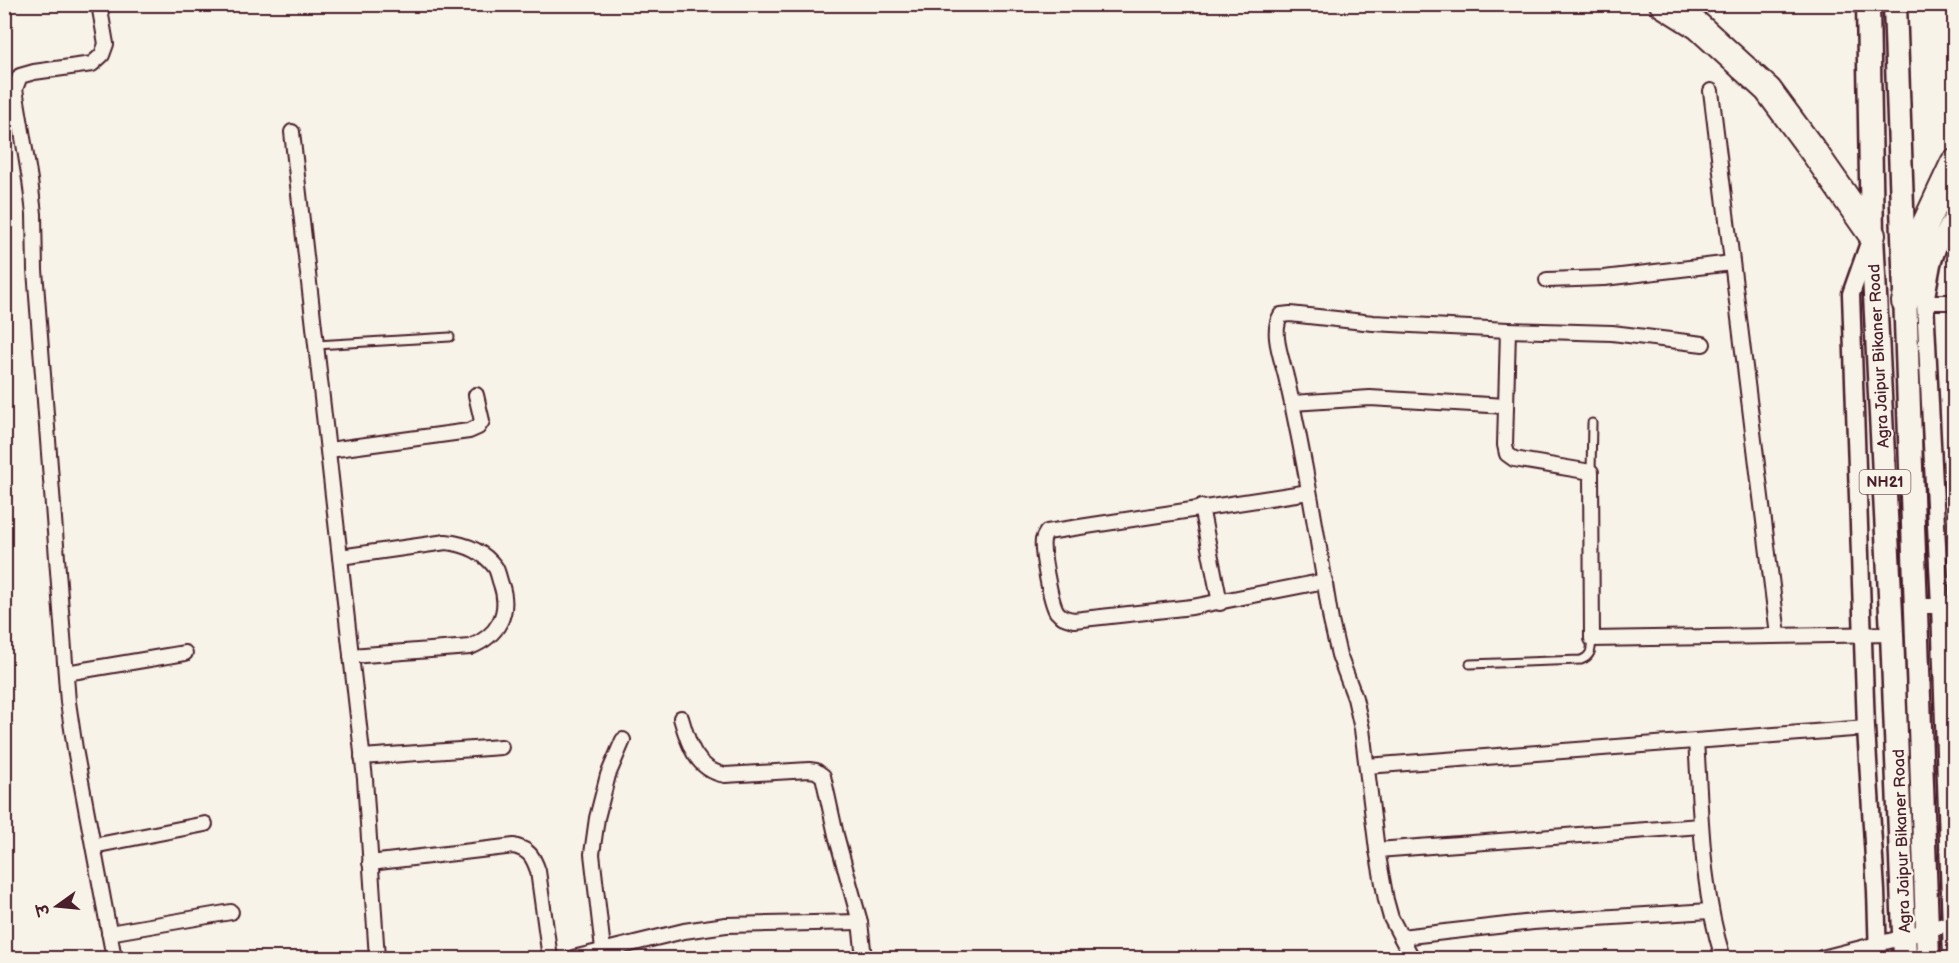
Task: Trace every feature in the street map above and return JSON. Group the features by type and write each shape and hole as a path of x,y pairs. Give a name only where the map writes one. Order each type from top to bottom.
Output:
{"highway":[{"path":"1663,4 1698,26 1768,90 1872,235"},
{"name":"Agra Jaipur Bikaner Road","path":"1868,4 1872,235 1905,948"},
{"name":"Agra Jaipur Bikaner Road","path":"1895,4 1915,302 1916,606 1928,958"},
{"path":"1915,302 1925,225 1954,163"}],"street":[{"path":"99,4 106,44 102,55 92,64 20,76 11,108 34,214 36,282 66,673 75,749 114,958"},
{"path":"1711,91 1778,635"},
{"path":"292,132 362,757 377,958"},
{"path":"1952,958 1947,606 1915,302 1939,243 1954,215"},
{"path":"1872,235 1851,294 1866,728 1877,952"},
{"path":"1547,280 1604,278 1732,263"},
{"path":"1915,302 1954,302"},
{"path":"1412,958 1389,909 1377,850 1362,729 1355,698 1331,621 1309,492 1277,335 1277,322 1281,315 1290,314 1373,323 1612,333 1703,344"},
{"path":"1508,330 1505,445 1507,454 1514,459 1591,472 1592,639 1892,634"},
{"path":"329,450 469,432 478,427 482,421 476,395"},
{"path":"1292,403 1370,398 1506,406"},
{"path":"1309,492 1047,532 1043,538 1043,548 1052,602 1056,612 1064,618 1074,620 1220,603 1324,581"},
{"path":"1201,507 1220,603"},
{"path":"340,557 446,542 464,544 479,552 496,568 504,591 505,611 497,628 483,642 470,647 351,656"},
{"path":"1916,606 1947,606"},
{"path":"66,673 185,653"},
{"path":"681,718 692,752 714,773 725,775 808,770 816,771 823,776 836,835 860,922 864,958"},
{"path":"1366,766 1866,728"},
{"path":"604,955 592,854 597,818 608,775 623,740"},
{"path":"1696,741 1701,826 1710,911 1723,958"},
{"path":"362,757 501,747"},
{"path":"93,846 204,824"},
{"path":"1377,850 1701,826"},
{"path":"370,863 514,846 526,849 534,858 538,871 550,958"},
{"path":"1401,937 1533,922 1710,911"},
{"path":"109,933 231,912"},
{"path":"573,958 604,955 684,931 726,926 860,922"},
{"path":"1822,958 1905,948 1927,929 1950,923"}],"lane":[{"path":"316,345 450,337"},
{"path":"1591,472 1592,423"},
{"path":"1470,664 1581,660 1591,653 1592,639"}]}
